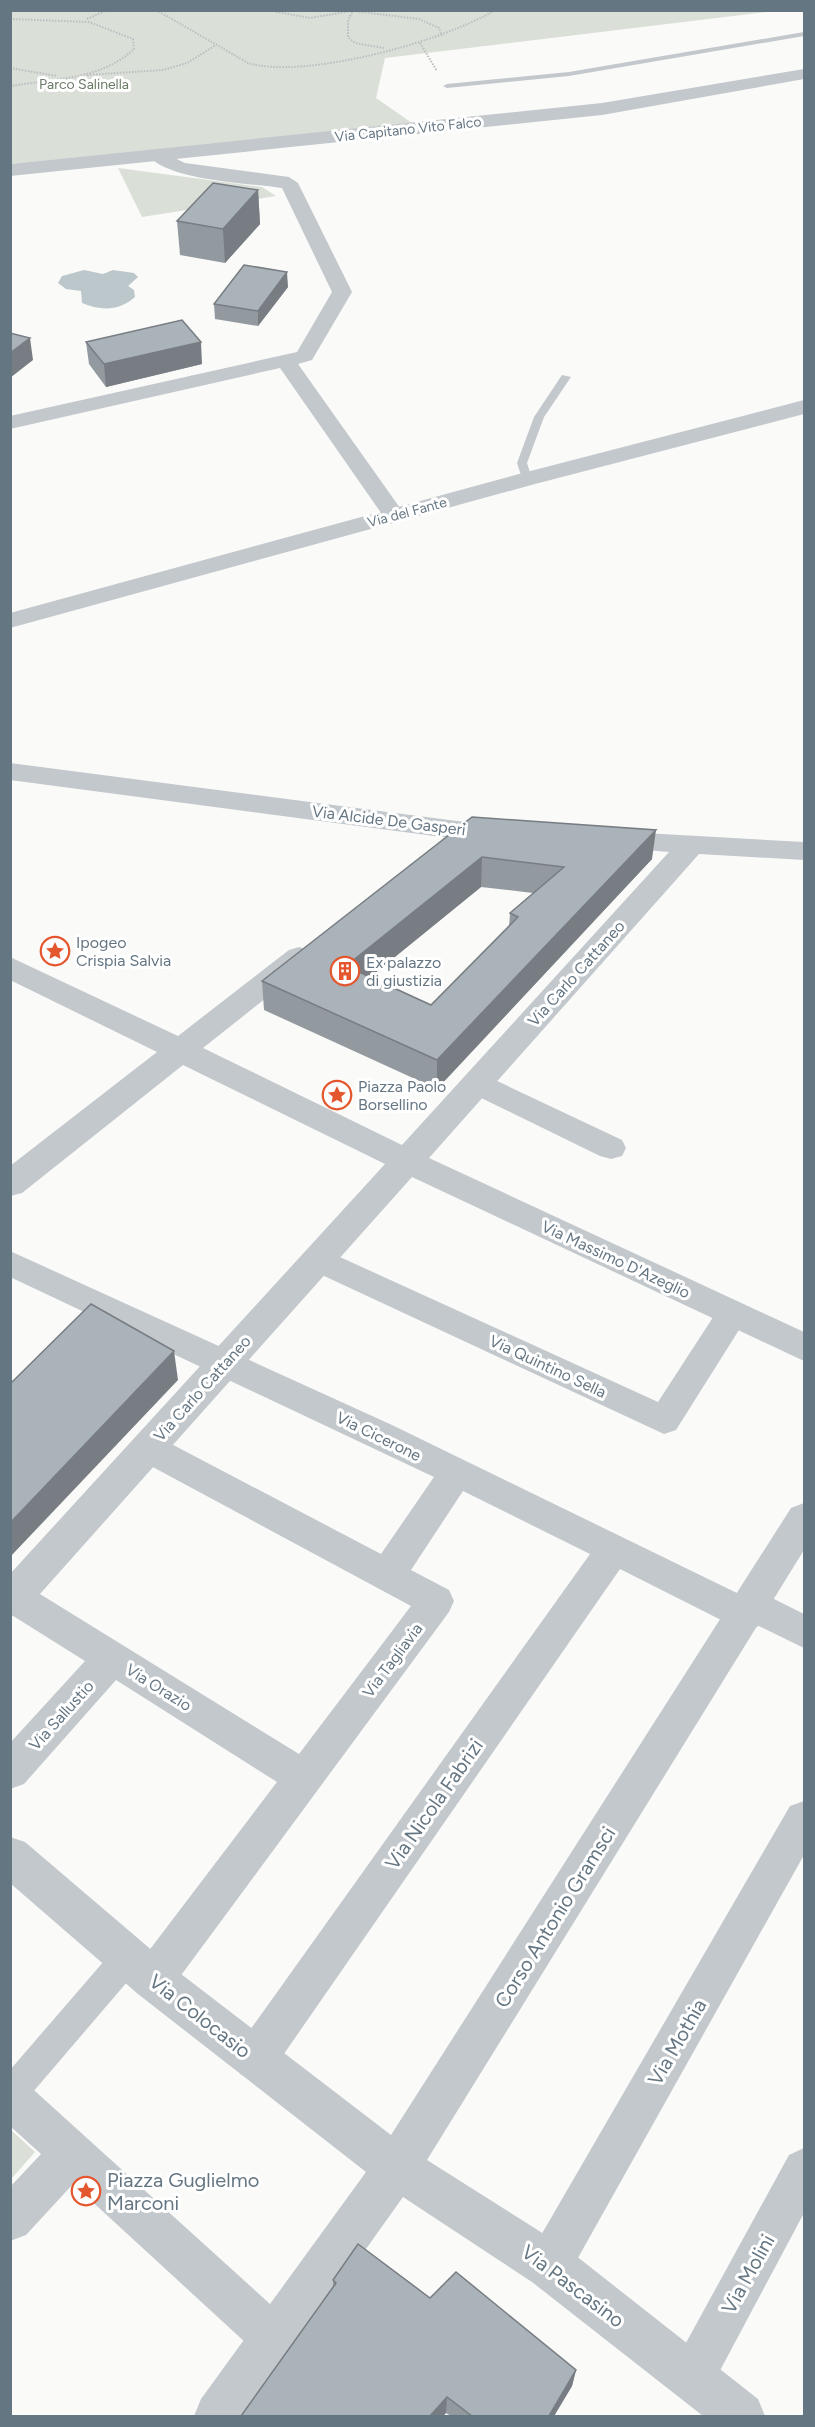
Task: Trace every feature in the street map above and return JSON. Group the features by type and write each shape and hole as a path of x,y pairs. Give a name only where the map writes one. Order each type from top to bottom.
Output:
{"street":[{"name":"Via Capitano Vito Falco","path":"10,170 602,110 804,74"},
{"path":"10,423 305,356 342,292 289,183 180,168 156,154"},
{"path":"285,360 394,515"},
{"name":"Via del Fante","path":"10,621 527,479 804,407"},
{"name":"Via Alcide De Gasperi","path":"10,771 457,830 528,835"},
{"path":"429,852 457,830"},
{"path":"586,839 804,851"},
{"name":"Via Carlo Cattaneo","path":"12,1599 318,1259 410,1169 470,1092 691,846"},
{"path":"10,1184 171,1054 318,942"},
{"path":"10,967 171,1054"},
{"name":"Via Massimo D'Azeglio","path":"171,1054 410,1169 804,1347"},
{"path":"470,1092 611,1148"},
{"name":"Via Quintino Sella","path":"318,1259 664,1420 733,1314"},
{"name":"Via Cicerone","path":"10,1263 226,1362 614,1549 749,1610 804,1632"},
{"name":"Via Tagliavia","path":"140,1968 304,1778 436,1601 148,1448"},
{"path":"387,1575 456,1473"},
{"name":"Corso Antonio Gramsci","path":"218,2416 397,2167 749,1610 804,1519"},
{"name":"Via Nicola Fabrizi","path":"255,2059 614,1549"},
{"name":"Via Orazio","path":"12,1599 112,1658 304,1778"},
{"name":"Via Sallustio","path":"10,1771 112,1658"},
{"name":"Via Mothia","path":"549,2265 804,1819"},
{"name":"Via Colocasio","path":"10,1856 140,1968 397,2167"},
{"path":"140,1968 17,2088 72,2153 285,2323"},
{"path":"10,2218 72,2153"},
{"name":"Via Pascasino","path":"397,2167 549,2265 741,2416"},
{"name":"Via Molini","path":"692,2377 798,2197"}],"lane":[{"path":"447,86 569,74 804,34"},
{"path":"527,479 522,463 539,417 566,377"}],"path":[{"path":"87,19 107,10"},
{"path":"156,10 248,63 264,68 305,65 393,49 442,36 484,19 495,10"},
{"path":"267,10 304,17 325,17 353,11 419,19 439,28 442,36"},
{"path":"353,11 348,20 348,37 355,43 371,48 393,49"},
{"path":"10,19 87,19 120,31 133,39 135,49 128,58 112,67 77,76"},
{"path":"10,86 64,77 163,70 187,63 217,45"},
{"path":"10,68 64,77"}],"green space":[{"name":"Parco Salinella","path":"11,11 774,11 385,58 376,98 412,123 11,164"},
{"path":"118,168 262,187 276,196 142,217"},
{"path":"11,2130 35,2152 11,2179"}],"shaded area":[{"path":"84,270 103,274 113,270 134,273 138,277 128,286 134,290 135,297 123,305 110,308 82,303 81,291 66,289 58,283 62,276"}],"building":[{"path":"213,183 258,190 223,229 177,221"},
{"path":"244,265 287,272 258,311 214,304"},
{"path":"182,320 201,342 104,364 86,342"},
{"path":"10,333 30,338 10,353"},
{"path":"472,817 656,830 437,1060 262,981","holes":["482,857 564,867 510,913 518,917 431,1005 346,966"]},
{"path":"91,1304 174,1351 10,1523 10,1384"},
{"path":"358,2244 430,2298 456,2272 576,2370 549,2416 472,2416 447,2397 430,2416 241,2416 336,2283 333,2280"}],"place":[{"name":"Ipogeo Crispia Salvia","path":"55,951"},
{"name":"Ex palazzo di giustizia","path":"345,971"},
{"name":"Piazza Paolo Borsellino","path":"337,1095"},
{"name":"Piazza Guglielmo Marconi","path":"86,2191"}]}
